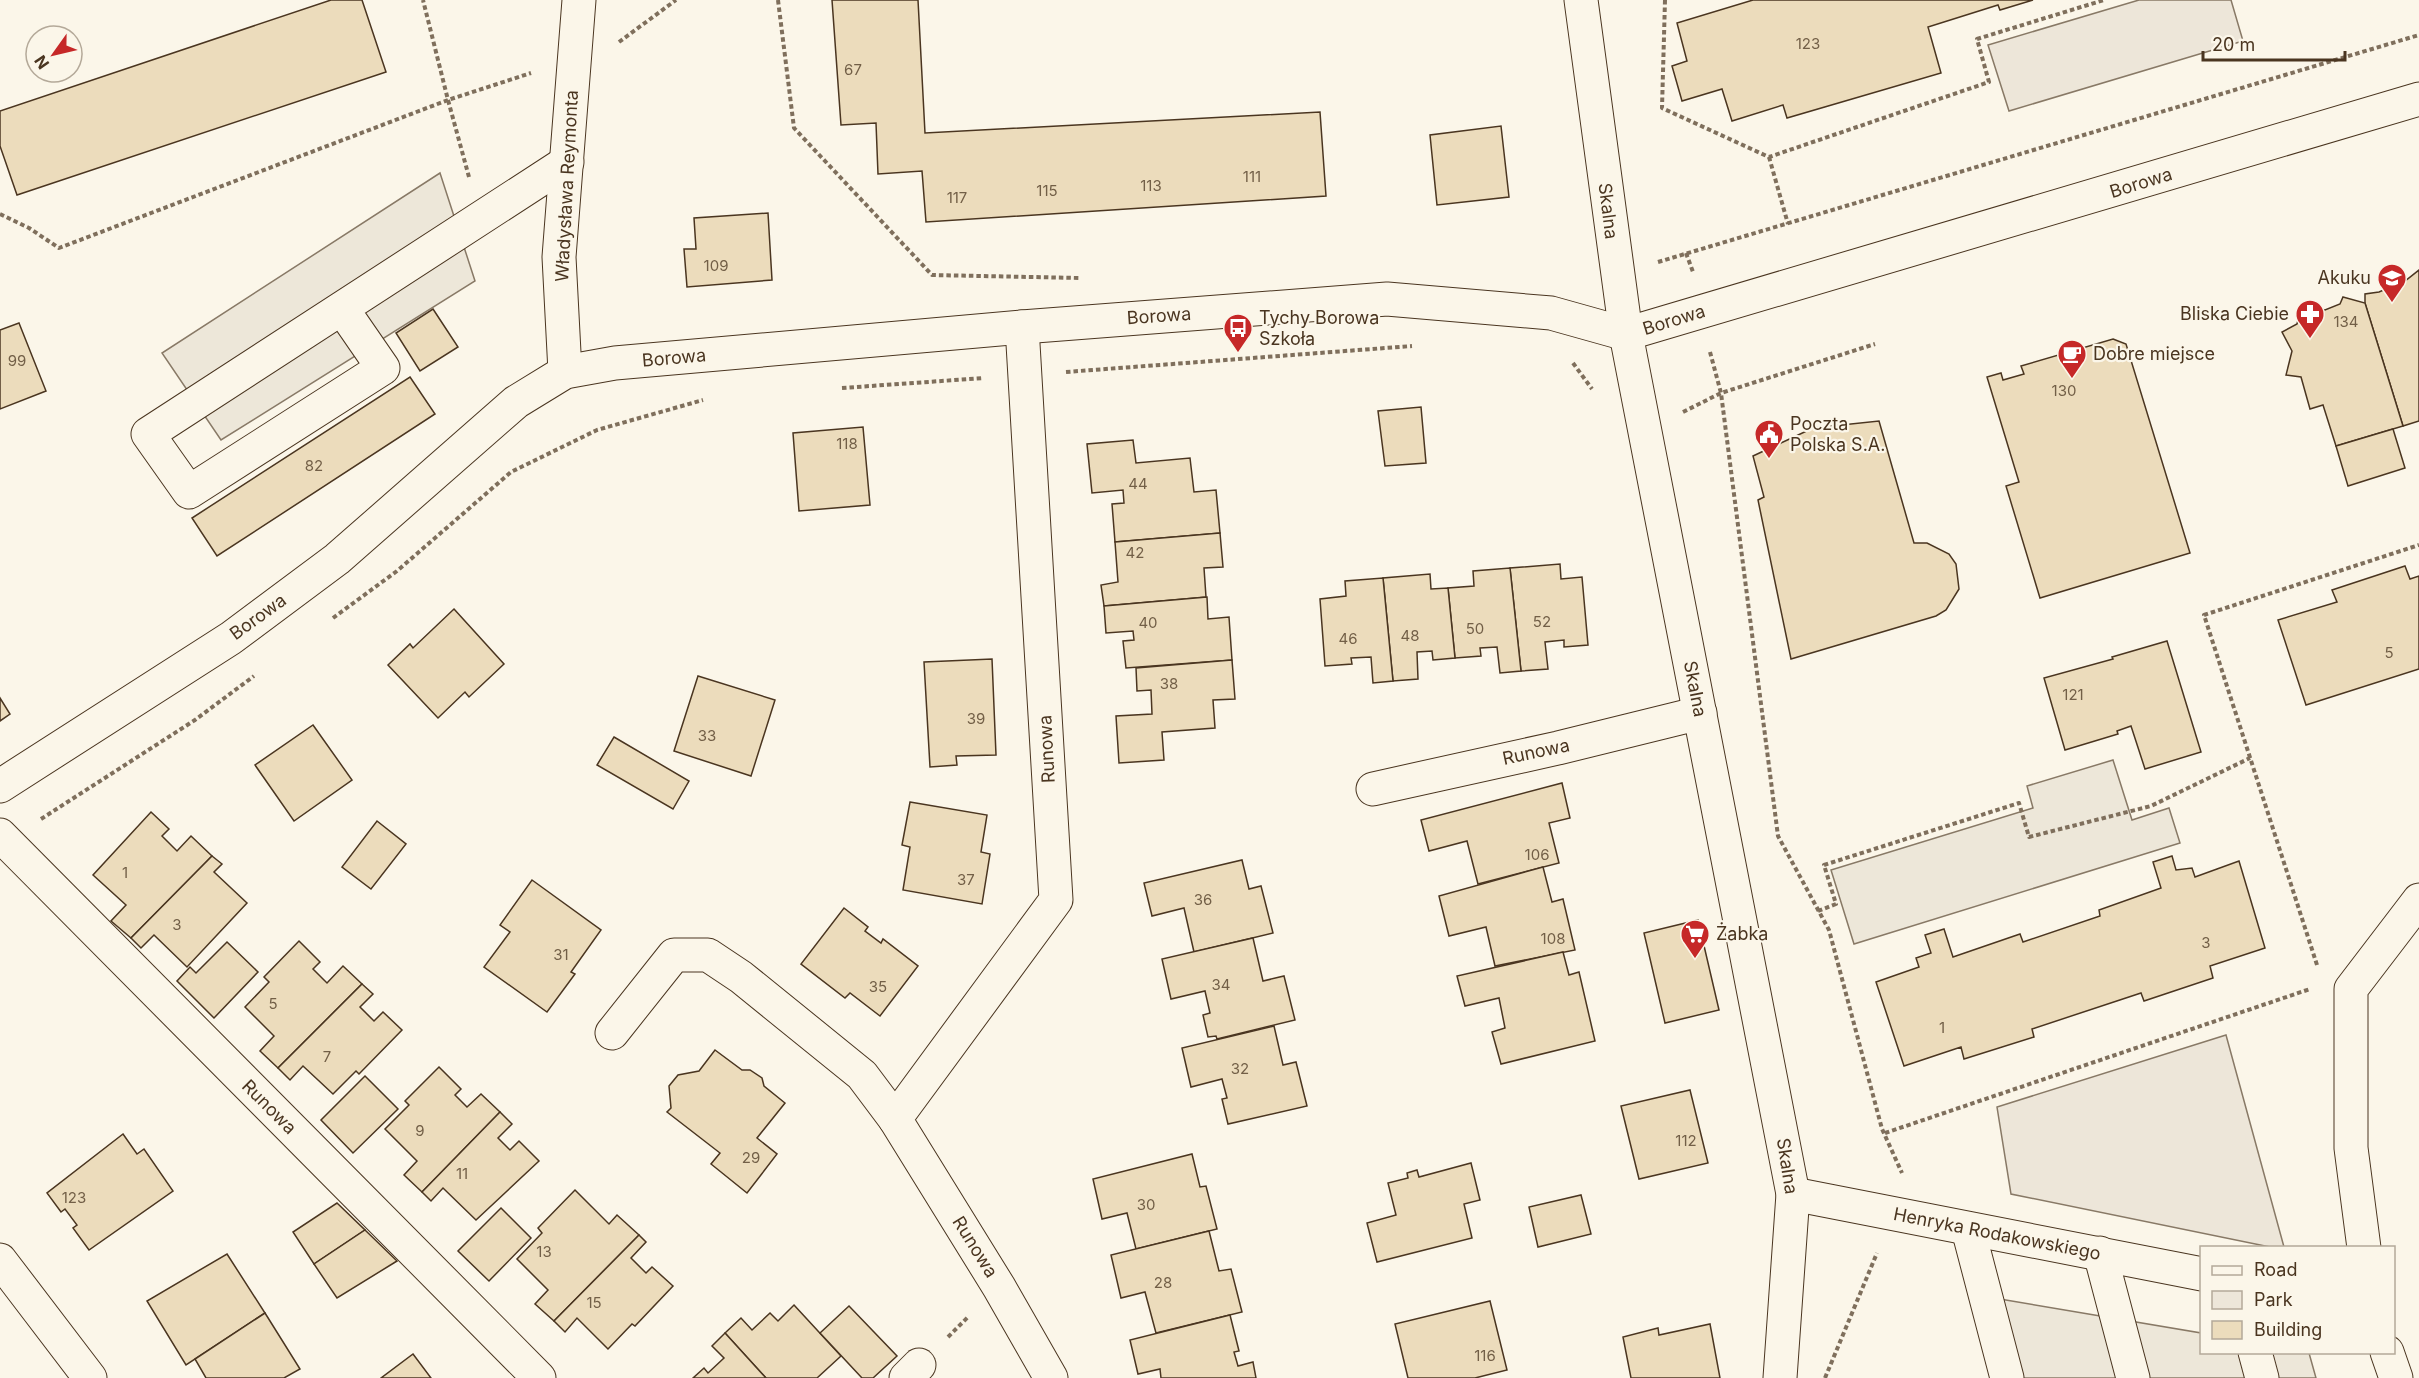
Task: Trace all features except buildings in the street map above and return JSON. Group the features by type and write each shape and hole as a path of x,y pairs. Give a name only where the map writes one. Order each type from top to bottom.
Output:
{"street":[{"name":"Władysława Reymonta","path":"565,372 559,257 579,0"},
{"name":"Skalna","path":"1581,0 1626,334 1793,1194 1780,1378"},
{"name":"Borowa","path":"0,786 231,638 337,559 516,402 565,372 615,363 1022,327 1387,299 1551,313 1626,334 2419,99"},
{"path":"343,310 383,368 189,492 148,435 567,162"},
{"name":"Runowa","path":"895,1119 1056,900 1022,327"},
{"name":"Runowa","path":"1373,789 1558,748 1700,713"},
{"name":"Runowa","path":"3,838 539,1378"},
{"path":"2364,1246 2351,1148 2351,989 2419,900"},
{"name":"Runowa","path":"612,1033 674,955 708,955 741,977 862,1075 895,1119 999,1287 1051,1378"},
{"name":"Henryka Rodakowskiego","path":"1793,1194 2200,1274"},
{"path":"1968,1229 2007,1378"},
{"path":"2100,1253 2133,1378"},
{"path":"0,1260 90,1378"},
{"path":"2255,1354 2262,1378"},
{"path":"2387,1354 2396,1378"}],"path":[{"path":"423,0 480,218"},
{"path":"614,46 676,0"},
{"path":"778,0 794,128 932,275 1084,278"},
{"path":"1665,0 1662,108 1769,157 1989,82 1977,39 2104,0"},
{"path":"1656,262 2419,35"},
{"path":"0,214 29,228 59,248 448,100 536,72"},
{"path":"1769,157 1788,224"},
{"path":"1686,254 1695,278"},
{"path":"1674,417 1721,393 1875,344"},
{"path":"838,388 1416,346"},
{"path":"1710,351 1721,393 1778,836 1829,930 1885,1133 1906,1183"},
{"path":"1569,357 1595,394"},
{"path":"329,621 397,571 511,472 597,430 710,398"},
{"path":"2319,973 2204,615 2419,545"},
{"path":"3,838 195,720 262,671"},
{"path":"1818,911 1836,904 1824,865 2019,803 2029,837 2151,806 2250,758"},
{"path":"1885,1133 2313,988"},
{"path":"1825,1378 1881,1243"},
{"path":"913,1371 999,1287"}],"green space":[{"path":"2139,0 2231,0 2243,41 2009,111 1988,45"},
{"path":"2226,1035 2284,1246 2265,1246 2011,1194 1997,1107"}],"shaded area":[{"path":"440,173 475,281 221,440 162,353"},
{"path":"2113,760 2132,820 2169,808 2180,843 1854,944 1831,870 2033,808 2027,786"},
{"path":"1988,1297 2200,1333 2200,1354 2309,1354 2316,1378 2007,1378"}],"place":[{"name":"Akuku","path":"2392,304"},
{"name":"Bliska Ciebie","path":"2310,340"},
{"name":"Tychy Borowa Szkoła","path":"1238,354"},
{"name":"Dobre miejsce","path":"2072,380"},
{"name":"Poczta Polska S.A.","path":"1769,460"},
{"name":"Żabka","path":"1695,960"}]}
